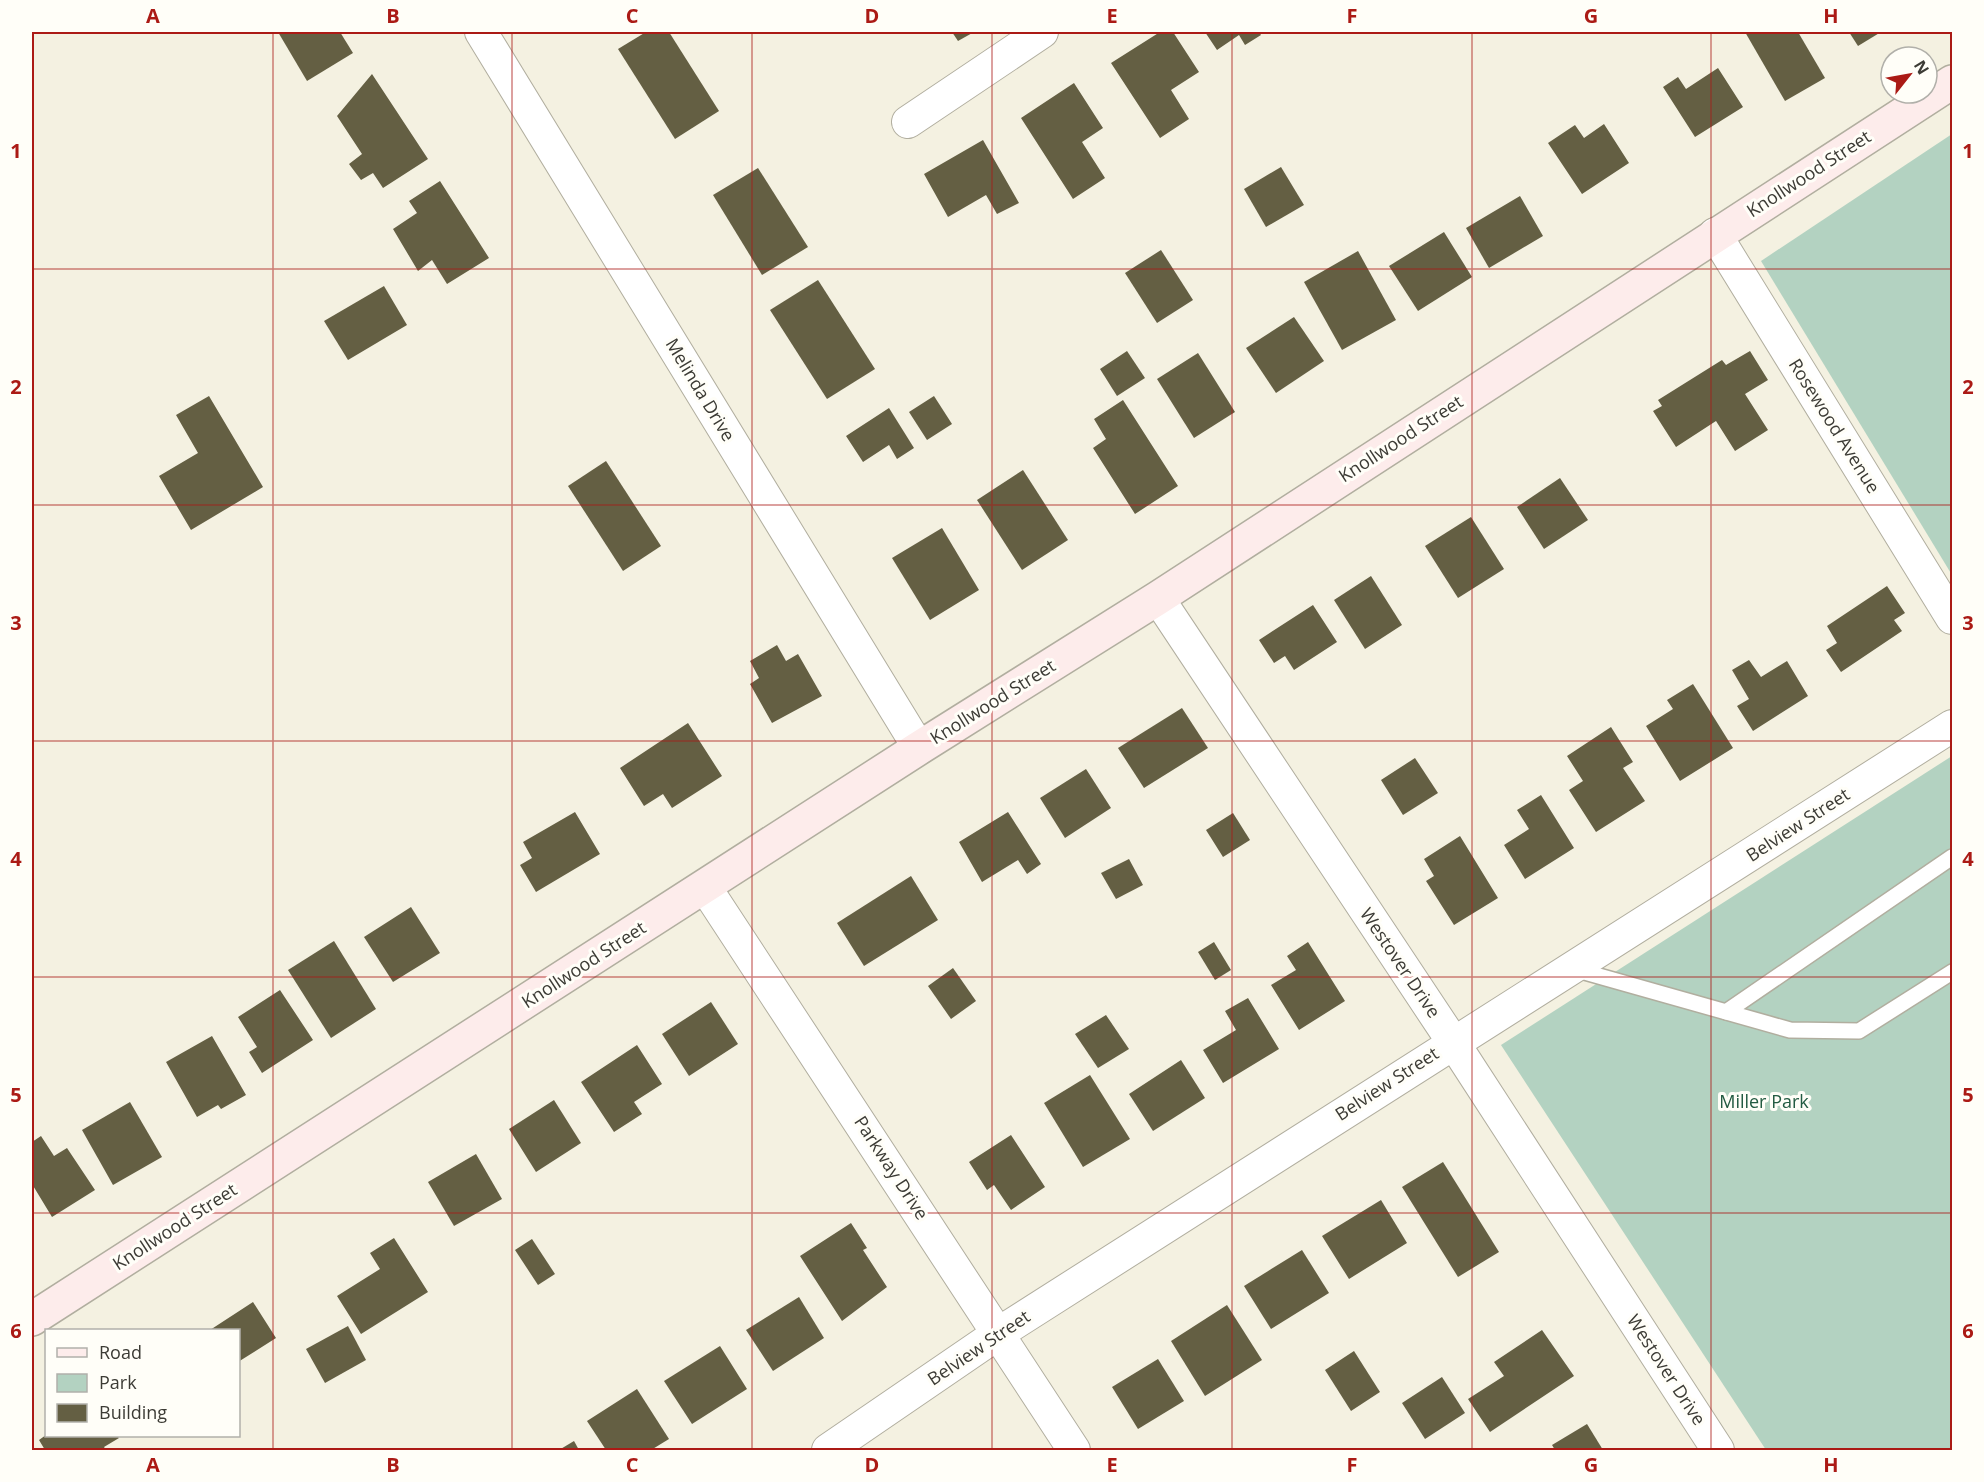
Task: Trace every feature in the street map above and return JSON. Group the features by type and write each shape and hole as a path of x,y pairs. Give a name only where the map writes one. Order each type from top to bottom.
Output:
{"main road":[{"name":"Knollwood Street","path":"32,1319 919,748 1158,598 1715,234 1953,82"}],"street":[{"name":"Melinda Drive","path":"481,32 919,748"},
{"path":"908,123 1042,32"},
{"name":"Rosewood Avenue","path":"1715,234 1953,618"},
{"name":"Westover Drive","path":"1158,598 1453,1042 1718,1450"},
{"name":"Belview Street","path":"828,1450 999,1333 1453,1042 1574,969 1953,726"},
{"name":"Parkway Drive","path":"705,886 1074,1450"}],"lane":[{"path":"1726,1011 1953,857"},
{"path":"1574,969 1790,1029 1859,1032 1953,972"}],"green space":[{"path":"1952,134 1952,575 1761,261"},
{"name":"Miller Park","path":"1952,756 1952,1450 1766,1450 1501,1045"}],"building":[{"path":"278,32 340,32 353,53 307,81"},
{"path":"646,32 669,32 719,111 675,139 618,49"},
{"path":"952,32 974,32 958,41"},
{"path":"1160,32 1173,32 1199,72 1171,90 1189,119 1160,138 1111,63"},
{"path":"1205,32 1259,32 1261,35 1245,45 1239,35 1217,50"},
{"path":"1745,32 1798,32 1825,78 1785,101"},
{"path":"1849,32 1881,32 1858,46"},
{"path":"1718,68 1743,107 1695,137 1663,87 1678,77 1686,89"},
{"path":"372,74 428,159 383,188 373,173 361,180 349,164 362,154 337,116"},
{"path":"1074,83 1103,128 1082,142 1105,178 1073,199 1021,118"},
{"path":"1604,124 1629,163 1582,194 1548,143 1575,125 1584,138"},
{"path":"983,140 1019,203 997,214 986,195 948,217 924,174"},
{"path":"1281,167 1304,205 1266,227 1244,189"},
{"path":"758,168 808,247 762,275 713,195"},
{"path":"440,181 489,258 447,284 432,260 418,271 393,229 417,213 409,201"},
{"path":"1520,196 1543,236 1489,268 1466,228"},
{"path":"1444,232 1472,277 1418,311 1389,266"},
{"path":"1161,250 1193,300 1157,323 1125,273"},
{"path":"1358,251 1396,320 1342,350 1304,282"},
{"path":"818,280 875,369 827,399 770,310"},
{"path":"384,286 407,325 348,360 324,321"},
{"path":"1294,317 1324,361 1276,393 1246,348"},
{"path":"1127,351 1145,378 1117,396 1100,369"},
{"path":"1750,351 1768,380 1745,394 1768,430 1735,451 1716,421 1676,447 1653,411 1662,406 1658,400 1722,360 1726,365"},
{"path":"1198,353 1235,412 1194,438 1157,379"},
{"path":"209,396 263,487 191,530 159,476 198,453 176,415"},
{"path":"934,396 952,424 927,440 909,412"},
{"path":"1123,400 1178,486 1135,514 1093,448 1106,439 1094,419"},
{"path":"889,408 914,448 897,459 889,445 863,462 846,436"},
{"path":"606,461 661,546 623,571 568,486"},
{"path":"1023,470 1068,540 1022,570 977,500"},
{"path":"1560,478 1588,520 1544,549 1517,507"},
{"path":"1471,517 1504,569 1458,598 1425,546"},
{"path":"942,528 979,590 930,620 892,558"},
{"path":"1371,576 1402,625 1365,649 1334,600"},
{"path":"1887,586 1905,613 1894,620 1902,631 1841,672 1826,650 1837,643 1827,626"},
{"path":"1313,605 1337,642 1294,670 1285,656 1274,663 1259,640"},
{"path":"777,645 786,661 798,654 822,696 772,723 750,684 759,678 750,661"},
{"path":"1749,660 1761,677 1787,661 1808,696 1753,731 1737,706 1749,699 1732,670"},
{"path":"1693,684 1733,748 1680,781 1646,726 1673,709 1667,700"},
{"path":"1182,708 1208,748 1144,788 1118,748"},
{"path":"688,723 722,776 672,808 663,794 644,806 620,768"},
{"path":"1611,727 1633,762 1623,768 1645,801 1596,832 1569,790 1583,781 1567,756"},
{"path":"1415,758 1438,793 1403,815 1381,780"},
{"path":"1086,769 1111,808 1065,838 1040,798"},
{"path":"1541,795 1574,848 1525,879 1504,845 1529,829 1517,810"},
{"path":"575,812 600,854 536,892 520,865 532,858 523,842"},
{"path":"1008,812 1041,864 1027,874 1018,860 982,882 959,842"},
{"path":"1233,813 1250,840 1223,857 1206,830"},
{"path":"1460,836 1498,898 1454,925 1426,881 1434,876 1424,859"},
{"path":"1129,859 1143,885 1116,899 1101,873"},
{"path":"911,876 938,920 864,966 837,923"},
{"path":"411,907 440,953 393,982 364,937"},
{"path":"334,941 376,1009 331,1038 288,970"},
{"path":"1214,942 1231,970 1215,980 1198,952"},
{"path":"1308,942 1345,1001 1299,1030 1271,985 1296,970 1287,956"},
{"path":"953,968 976,1001 951,1019 928,986"},
{"path":"280,990 313,1040 262,1073 249,1052 257,1047 238,1017"},
{"path":"1248,998 1279,1049 1223,1083 1203,1050 1236,1030 1225,1011"},
{"path":"711,1002 738,1044 689,1076 662,1034"},
{"path":"1106,1015 1129,1049 1098,1068 1075,1034"},
{"path":"212,1036 246,1095 221,1109 218,1105 197,1117 166,1062"},
{"path":"637,1045 662,1084 634,1102 642,1114 614,1132 581,1082"},
{"path":"1181,1060 1205,1098 1153,1131 1129,1094"},
{"path":"1090,1075 1130,1139 1083,1167 1044,1103"},
{"path":"554,1100 581,1143 536,1172 509,1129"},
{"path":"130,1102 162,1157 113,1185 82,1130"},
{"path":"1011,1135 1045,1187 1011,1210 994,1185 987,1190 969,1162"},
{"path":"41,1136 54,1156 67,1148 95,1190 52,1217 32,1184 32,1142"},
{"path":"476,1154 502,1199 454,1226 428,1182"},
{"path":"1443,1162 1499,1252 1458,1277 1402,1187"},
{"path":"1381,1200 1407,1243 1349,1279 1322,1236"},
{"path":"851,1223 867,1248 863,1250 887,1287 842,1321 800,1256"},
{"path":"394,1238 428,1292 361,1334 337,1296 380,1269 370,1253"},
{"path":"532,1239 555,1274 538,1285 515,1250"},
{"path":"1302,1250 1329,1293 1271,1329 1244,1286"},
{"path":"799,1297 824,1338 773,1371 746,1330"},
{"path":"253,1302 276,1338 240,1361 240,1329 212,1329"},
{"path":"1227,1305 1262,1360 1205,1396 1171,1341"},
{"path":"348,1326 366,1360 325,1383 306,1349"},
{"path":"1542,1330 1574,1376 1490,1432 1468,1399 1504,1376 1494,1362"},
{"path":"720,1346 747,1389 692,1424 664,1381"},
{"path":"1354,1351 1380,1392 1351,1411 1325,1370"},
{"path":"1158,1359 1184,1401 1138,1429 1112,1387"},
{"path":"1442,1377 1465,1413 1425,1439 1402,1403"},
{"path":"637,1389 669,1439 651,1450 606,1450 587,1421"},
{"path":"1587,1424 1603,1450 1555,1450 1552,1445"},
{"path":"45,1436 119,1438 104,1447 106,1450 45,1450 39,1440"},
{"path":"574,1441 579,1450 559,1450"}]}
